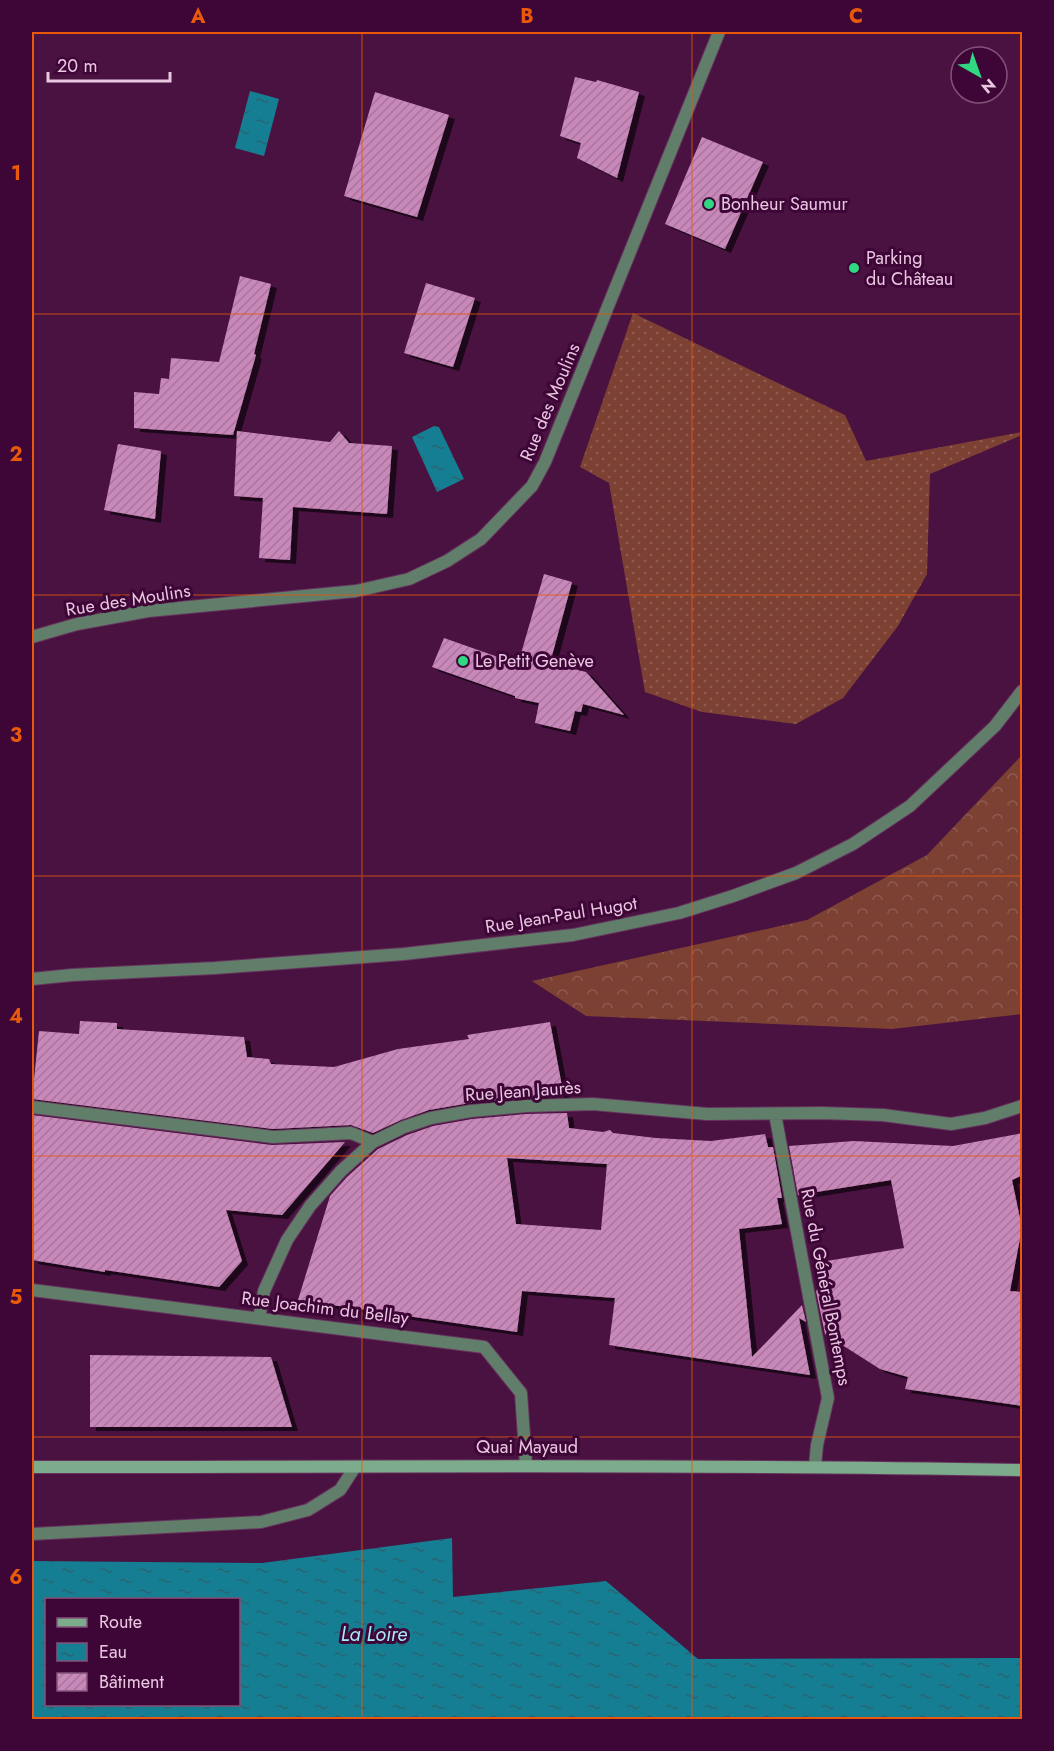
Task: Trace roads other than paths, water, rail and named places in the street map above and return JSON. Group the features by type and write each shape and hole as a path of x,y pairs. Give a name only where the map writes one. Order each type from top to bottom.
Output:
{"main road":[{"name":"Quai Mayaud","path":"32,1467 526,1465 815,1466 1023,1470"}],"street":[{"name":"Rue des Moulins","path":"32,637 77,624 148,611 356,591 409,579 447,561 481,539 532,486 545,462 719,32"},
{"name":"Rue Jean-Paul Hugot","path":"32,979 404,954 573,935 679,913 796,873 863,837 910,806 951,770 995,726 1023,691"},
{"name":"Rue Jean Jaurès","path":"259,1318 264,1291 287,1240 318,1198 341,1172 373,1142 404,1127 431,1118 504,1108 593,1104 707,1114 883,1115 951,1124 985,1118 1023,1106"},
{"path":"32,1107 273,1137 351,1133 373,1142"},
{"name":"Rue du Général Bontemps","path":"775,1114 828,1398 817,1445 815,1466"},
{"name":"Rue Joachim du Bellay","path":"32,1290 483,1347 522,1393 526,1465"},
{"path":"32,1534 261,1522 308,1510 340,1490 355,1467"}],"water":[{"path":"250,91 279,99 264,156 235,148"},
{"path":"434,426 439,427 464,479 437,492 412,437"},
{"name":"La Loire","path":"452,1538 453,1597 606,1581 698,1659 1022,1658 1022,1719 32,1719 32,1561 262,1563"}],"place":[{"name":"Bonheur Saumur","path":"709,204"},
{"name":"Parking du Château","path":"854,268"},
{"name":"Le Petit Genève","path":"463,661"}]}
